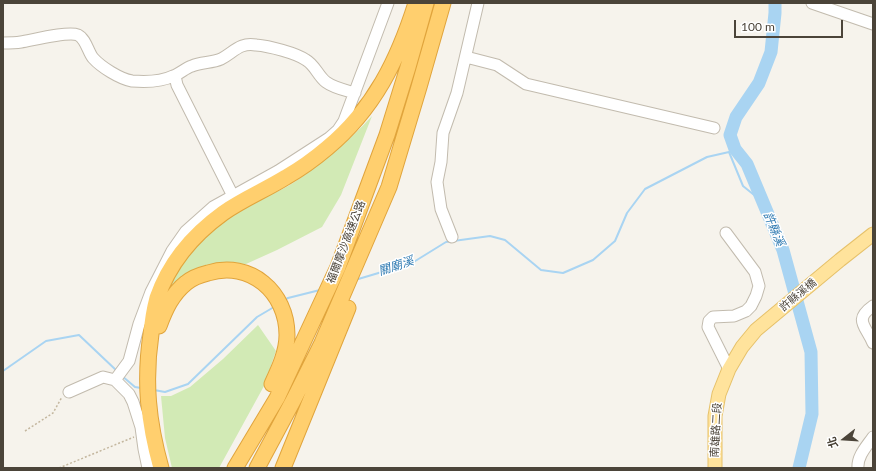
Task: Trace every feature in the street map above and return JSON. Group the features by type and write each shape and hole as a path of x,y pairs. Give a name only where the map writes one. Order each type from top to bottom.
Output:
{"highway":[{"path":"161,468 154,442 149,342 157,298 167,277 191,240 221,215 237,203 285,178 312,160 356,121 387,76 406,33 416,3"},
{"name":"福爾摩沙高速公路","path":"236,468 277,398 338,267 352,225 389,127 426,3"},
{"name":"福爾摩沙高速公路","path":"327,345 377,223 422,80 443,3"},
{"path":"151,378 156,364 160,326 166,307 186,282 214,271 228,269 254,276 273,292 280,303 285,318 287,335 281,363 273,383 232,459 229,468"},
{"path":"257,468 294,399 327,345"},
{"path":"283,468 327,345"},
{"path":"153,406 162,438 168,468"}],"main road":[{"name":"許縣溪橋","path":"756,330 873,234"},
{"name":"南雄路二段","path":"715,468 715,416 719,394 729,369 742,347 756,330"}],"street":[{"path":"116,379 127,365 139,324 151,292 172,252 186,231 205,212 278,171 329,138 338,130 344,121 388,3"},
{"path":"452,238 441,209 437,182 441,162 443,133 457,92 478,3"},
{"path":"812,3 833,7 873,24"},
{"path":"3,43 19,43 69,34 78,35 93,58 101,65 122,79 146,82 175,76 190,66 202,62 215,62 222,59 237,48 247,44 256,44 294,54 305,59 312,64 326,81 332,85 354,92"},
{"path":"466,57 497,65 526,84 714,128"},
{"path":"175,76 177,85 233,196"},
{"path":"726,233 755,272 759,286 751,306 746,312 734,316 713,317 709,321 708,327 729,369"},
{"path":"873,306 864,314 862,318 873,343"},
{"path":"69,392 103,377 116,379 129,394 141,427 148,468"},
{"path":"858,468 860,457 873,437"}],"path":[{"path":"25,431 53,413 64,394 69,392"},
{"path":"59,468 142,434"}],"green space":[{"path":"372,116 341,195 322,227 246,264 214,267 163,295 187,256 219,223 231,214 296,181 345,143"},
{"path":"258,325 276,351 264,386 219,468 172,468 165,438 161,396 171,396 190,387 223,359"}],"waterway":[{"name":"許縣溪","path":"775,3 771,52 759,83 736,117 730,135 735,149 747,164 783,250 811,352 812,414 799,468"},
{"name":"關廟溪","path":"355,280 412,263 446,242 490,236 505,240 541,270 563,273 593,260 615,241 627,213 645,189 707,157 729,152 743,186 764,203"},
{"name":"關廟溪","path":"284,300 320,290"},
{"name":"關廟溪","path":"154,390 165,392 188,384 257,317 274,307"},
{"name":"關廟溪","path":"3,371 46,341 79,335 117,371"},
{"name":"關廟溪","path":"122,376 135,387 141,388"}]}
